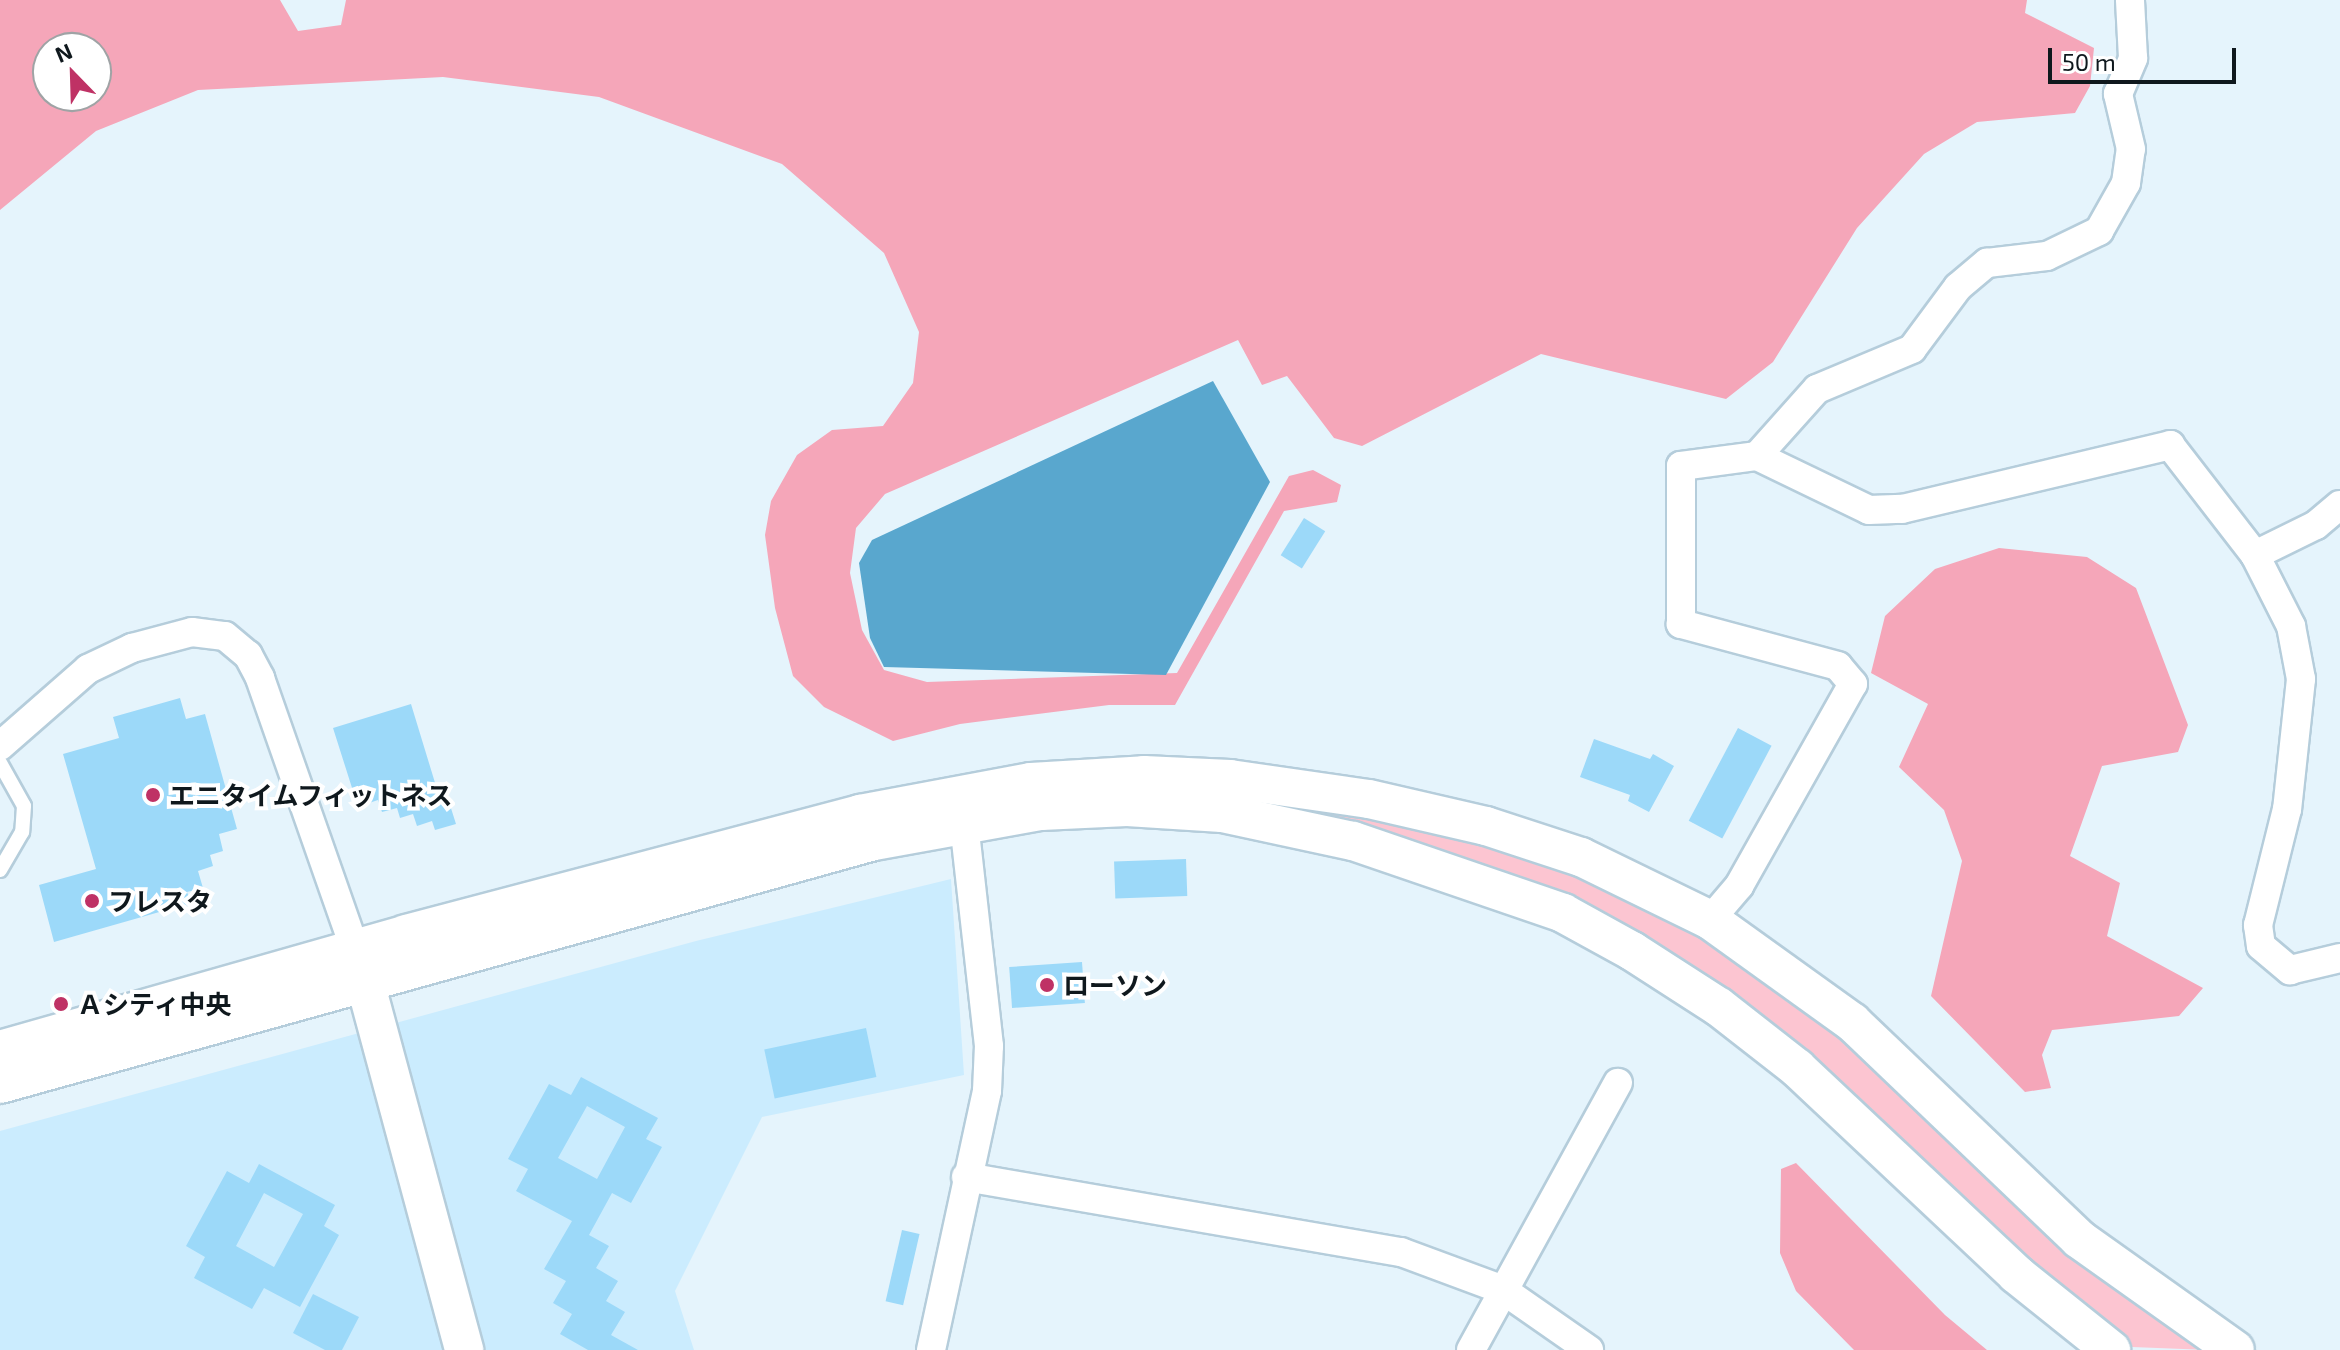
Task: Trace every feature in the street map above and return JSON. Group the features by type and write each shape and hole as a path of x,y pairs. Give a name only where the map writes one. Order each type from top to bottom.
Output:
{"street":[{"path":"1757,456 1817,389 1912,349 1958,287 1987,263 2047,256 2099,231 2126,183 2131,149 2118,94 2133,58 2130,0"},
{"path":"1710,920 1739,886 1853,684 1838,666 1681,624 1681,466 1757,456 1869,510 1902,509 2170,445 2255,555 2291,626 2301,679 2287,809 2258,925 2261,946 2290,970 2340,958"},
{"path":"2255,555 2316,525 2340,505"},
{"path":"0,746 88,669 132,648 192,632 225,636 248,655 260,678 360,965 464,1350"},
{"path":"0,1084 360,965 860,814 1031,782 1144,775 1230,779 1369,799 1486,826 1581,857 1710,920 1852,1022 2079,1239 2235,1350"},
{"path":"0,1050 964,822 1041,811 1127,807 1222,813 1353,841 1563,913 1719,1007 1797,1068 2016,1274 2111,1350"},
{"path":"931,1350 987,1091 989,1046 964,822"},
{"path":"1471,1350 1618,1083"},
{"path":"966,1177 1401,1252 1503,1290 1589,1350"}],"lane":[{"path":"0,763 24,806 22,832 0,870"}],"shaded area":[{"path":"0,0 280,0 298,31 341,25 346,0 2027,0 2025,13 2094,48 2090,86 2075,113 1977,122 1924,154 1857,228 1773,362 1726,399 1541,354 1362,446 1334,438 1287,376 1262,385 1238,340 885,494 856,528 850,573 862,630 884,670 927,682 1177,673 1289,476 1313,470 1341,485 1337,502 1284,511 1175,705 1109,705 960,724 893,741 824,707 793,676 775,608 765,535 771,501 797,455 832,430 883,426 913,383 919,332 884,253 782,164 599,97 443,77 198,90 96,131 0,210"},
{"path":"1999,548 2087,557 2136,588 2188,725 2178,752 2102,766 2070,856 2120,883 2107,936 2203,988 2179,1016 2052,1030 2042,1055 2051,1088 2025,1092 1931,996 1962,861 1944,810 1899,767 1928,704 1871,673 1885,616 1935,569"},
{"path":"1186,787 1393,817 1586,873 1776,975 2209,1350 2132,1347 2020,1255 1801,1044 1719,985"},
{"path":"951,879 964,1075 762,1117 675,1291 694,1350 0,1350 0,1131 696,941"},
{"path":"1796,1163 1945,1315 1987,1350 1854,1350 1796,1291 1780,1253 1781,1169"}],"water":[{"path":"1213,381 1270,482 1166,675 884,667 870,638 859,563 872,540"}],"building":[{"path":"1304,518 1325,531 1302,569 1281,555"},
{"path":"180,698 186,719 205,714 237,829 219,834 223,851 210,855 213,866 198,871 203,888 187,892 191,903 54,942 39,885 96,869 63,754 119,738 113,717"},
{"path":"411,704 436,786 443,783 456,824 435,830 432,821 417,826 413,814 400,818 397,808 382,812 378,800 366,804 362,788 353,791 333,728"},
{"path":"1738,728 1772,746 1722,839 1689,821"},
{"path":"1594,739 1650,759 1653,754 1674,766 1649,812 1628,801 1630,795 1580,777"},
{"path":"1186,859 1187,896 1115,898 1114,862"},
{"name":"ローソン","path":"1082,962 1085,1003 1012,1008 1009,967"},
{"path":"866,1028 876,1077 775,1099 764,1050"},
{"path":"581,1077 658,1118 646,1139 662,1147 631,1203 612,1193 589,1235 609,1246 596,1268 618,1281 606,1301 625,1312 611,1335 638,1350 588,1350 560,1334 572,1314 553,1303 566,1281 544,1269 572,1221 516,1191 528,1169 508,1159 549,1084 571,1095","holes":["587,1106 625,1127 597,1179 558,1158"]},
{"path":"259,1164 335,1205 324,1226 339,1235 300,1307 264,1288 252,1309 194,1278 205,1257 186,1246 227,1171 249,1183","holes":["264,1193 303,1214 274,1267 236,1246"]},
{"path":"902,1230 920,1234 903,1305 886,1301"},
{"path":"313,1294 359,1317 342,1350 325,1350 293,1333"}],"place":[{"name":"エニタイムフィットネス","path":"153,795"},
{"name":"フレスタ","path":"92,901"},
{"name":"ローソン","path":"1047,985"},
{"name":"Ａシティ中央","path":"61,1004"}]}
